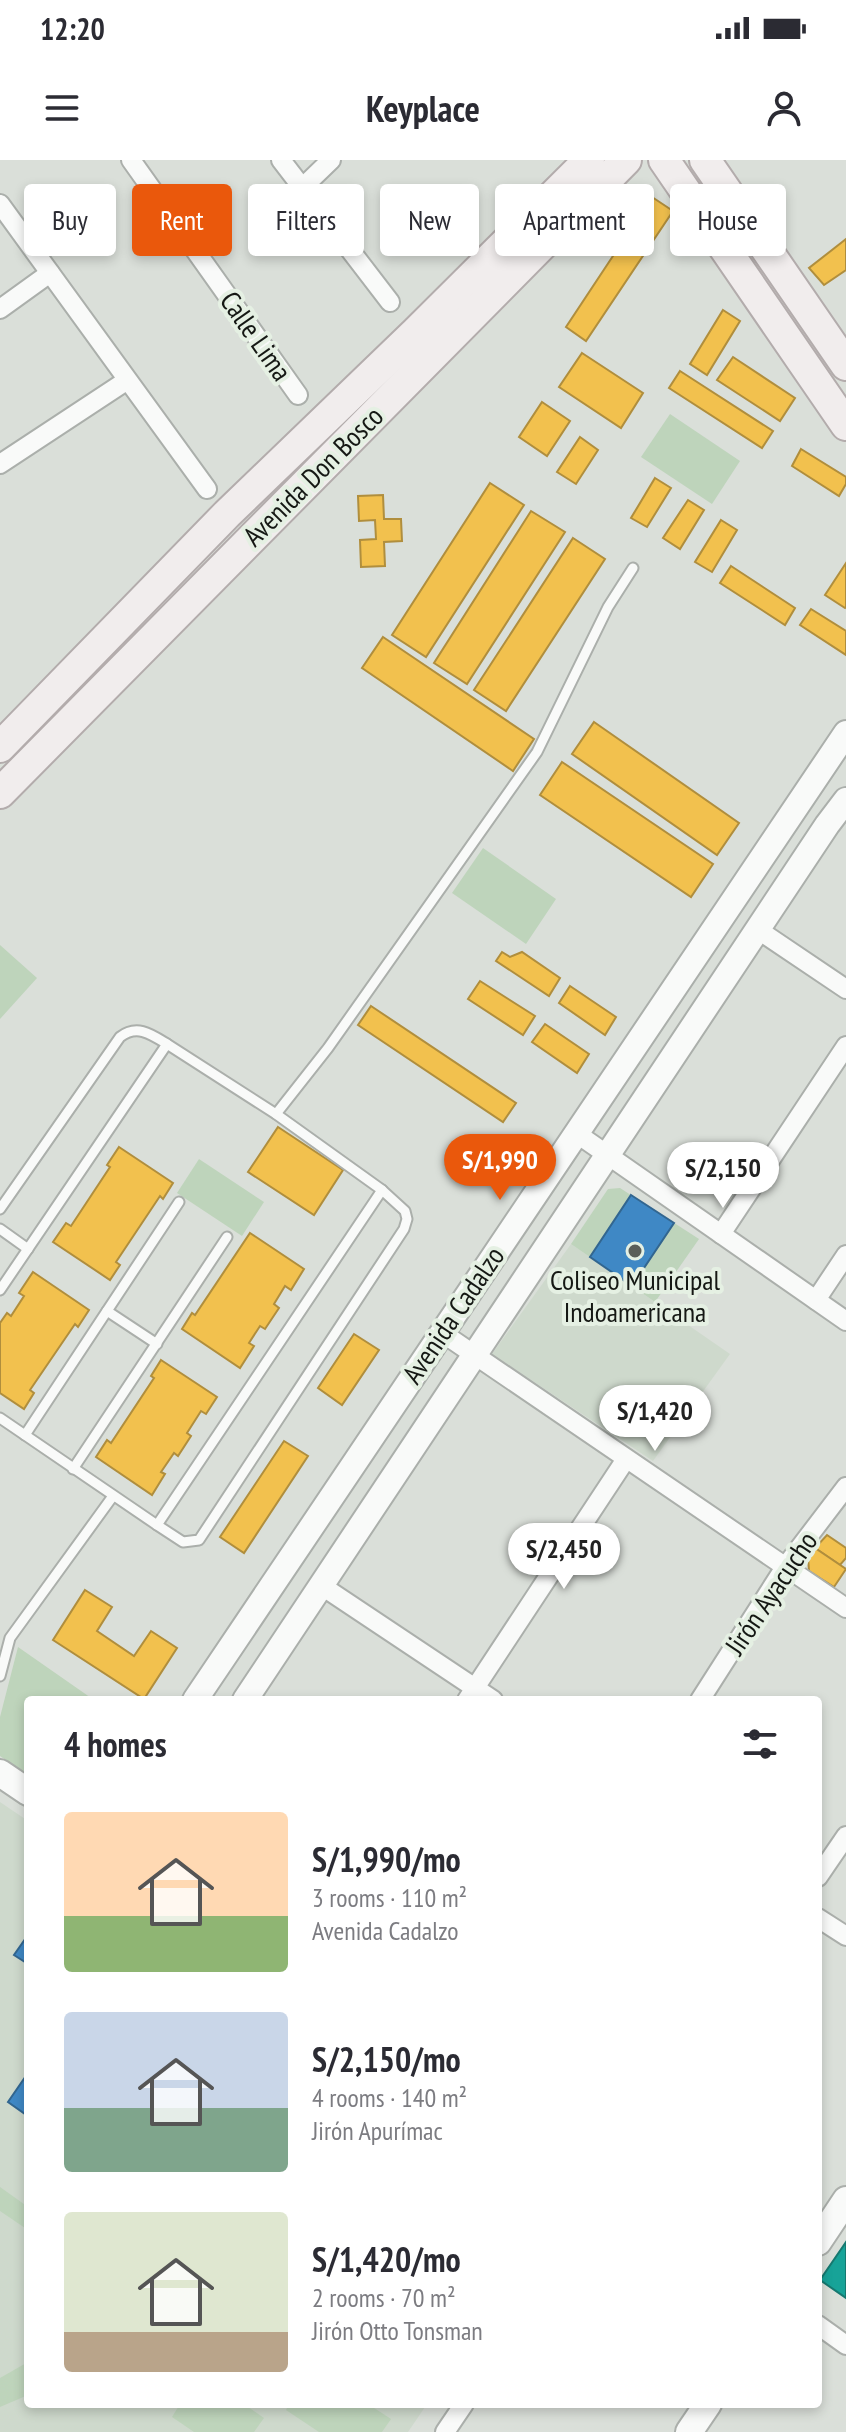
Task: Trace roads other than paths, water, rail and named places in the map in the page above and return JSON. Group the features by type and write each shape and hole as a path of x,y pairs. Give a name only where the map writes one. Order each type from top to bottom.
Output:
{"main road":[{"name":"Avenida Don Bosco","path":"0,747 227,514 589,160"},
{"name":"Avenida Don Bosco","path":"0,793 626,160"},
{"path":"664,160 846,425"},
{"path":"705,160 846,365"},
{"path":"0,1773 24,1789"},
{"path":"822,2236 846,2200"},
{"path":"689,2432 705,2408"}],"street":[{"name":"Calle Lima","path":"131,160 298,395"},
{"path":"281,160 299,184"},
{"path":"306,184 331,160"},
{"path":"0,204 207,489"},
{"path":"354,256 390,302"},
{"path":"0,309 50,273"},
{"path":"0,464 126,381"},
{"name":"Avenida Cadalzo","path":"198,1696 846,733"},
{"name":"Avenida Cadalzo","path":"248,1696 846,800"},
{"path":"757,929 846,989"},
{"path":"721,1234 846,1046"},
{"path":"576,1133 846,1321"},
{"path":"816,1300 846,1255"},
{"path":"441,1332 846,1608"},
{"path":"322,1586 471,1694 626,1459"},
{"name":"Jirón Ayacucho","path":"703,1696 785,1567 846,1487"},
{"path":"822,1871 846,1836"},
{"path":"822,1921 846,1936"},
{"path":"822,2328 846,2345"},
{"path":"454,2429 462,2408"}],"lane":[{"path":"276,1114 328,1048 537,752 608,607 633,568"},
{"path":"0,1209 120,1037 137,1030 149,1033 276,1114 382,1190 405,1211 407,1224 199,1540 183,1542 0,1418"},
{"path":"0,1290 167,1044"},
{"path":"157,1525 382,1190"},
{"path":"25,1435 179,1202"},
{"path":"0,1229 28,1249"},
{"path":"73,1469 227,1237"},
{"path":"107,1311 157,1344"},
{"path":"0,1676 10,1638 113,1496"}],"place":[{"name":"Coliseo Municipal Indoamericana","path":"635,1251"}]}
